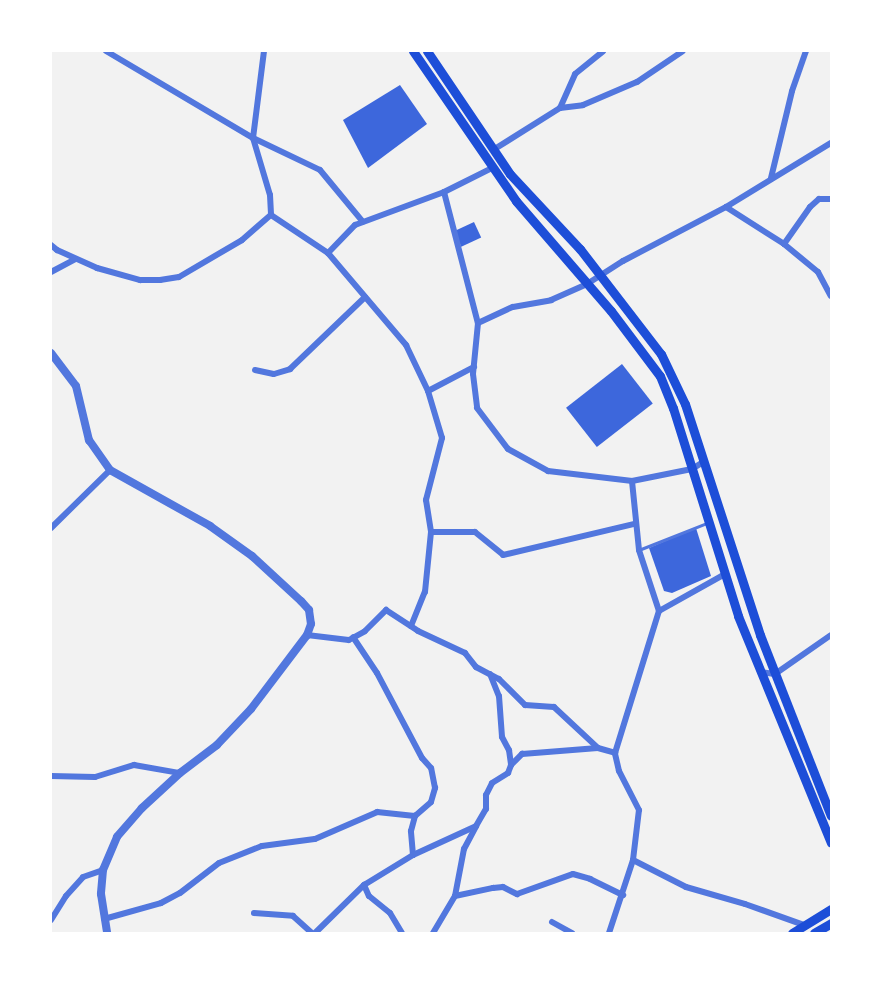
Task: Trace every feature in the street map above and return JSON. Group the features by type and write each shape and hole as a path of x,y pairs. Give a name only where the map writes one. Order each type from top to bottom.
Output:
{"main road":[{"path":"413,51 516,201 587,284 660,376 692,469 724,574 760,672 831,843"},
{"path":"427,51 510,174 601,276 661,354 685,404 775,674 831,816"},
{"path":"792,933 831,909"},
{"path":"814,933 831,923"}],"street":[{"path":"106,51 253,138 320,170 363,222"},
{"path":"264,51 253,138 270,195 271,215"},
{"path":"560,108 575,74 603,51"},
{"path":"493,150 560,108 584,105 637,82 683,51"},
{"path":"771,178 803,52"},
{"path":"478,323 513,307 551,300 587,284 623,261 726,207 831,143"},
{"path":"328,253 356,225 444,192 492,168"},
{"path":"444,192 478,323 474,367 477,408 508,449 548,471 632,482 692,469 703,462"},
{"path":"784,244 819,199 831,199"},
{"path":"726,207 784,244 818,272 831,296"},
{"path":"271,215 328,253 406,345 428,391 442,438 426,500 431,532 425,592 411,626"},
{"path":"51,245 97,268 140,280 179,277 242,240 271,215"},
{"path":"51,272 75,259"},
{"path":"255,370 273,374 290,369 365,297"},
{"path":"51,353 76,386 89,440 110,470 210,526 252,556 309,610 311,624 308,635 251,709 217,745 180,773 142,808 117,837 103,870 101,894 107,933"},
{"path":"428,391 474,367"},
{"path":"51,528 68,514 110,470"},
{"path":"609,933 633,860 639,810 619,771 615,753 659,611 639,550 634,524 632,482"},
{"path":"431,532 475,532 503,555 634,524"},
{"path":"659,611 724,574"},
{"path":"308,635 349,640 386,610 411,626 465,653 476,667 499,679 525,705 554,707 598,748"},
{"path":"760,672 775,674 831,635"},
{"path":"353,637 383,682 422,758 431,768 435,788 431,802 415,816 411,831 412,855"},
{"path":"490,674 499,696 501,737 508,750 511,765"},
{"path":"433,933 454,896 464,849 486,809 486,795 492,783 508,773 511,765 522,754 598,748 615,753"},
{"path":"51,776 95,777 134,765 180,773"},
{"path":"104,919 161,903 180,893 219,863 262,846 315,838 376,812 415,816"},
{"path":"254,913 293,916 314,933 364,885 412,855 476,826"},
{"path":"633,860 686,887 745,904 804,925"},
{"path":"51,920 66,896 82,877 103,870"},
{"path":"454,896 503,887 516,894 573,874 590,879 623,895"},
{"path":"364,885 369,896 390,913 402,933"},
{"path":"552,922 572,933"}],"lane":[{"path":"639,550 709,522"}],"building":[{"path":"400,85 427,124 368,168 343,120"},
{"path":"474,222 481,237 461,247 454,231"},
{"path":"622,364 653,403 597,447 566,408"},
{"path":"696,528 711,576 672,593 664,591 649,548"}]}
